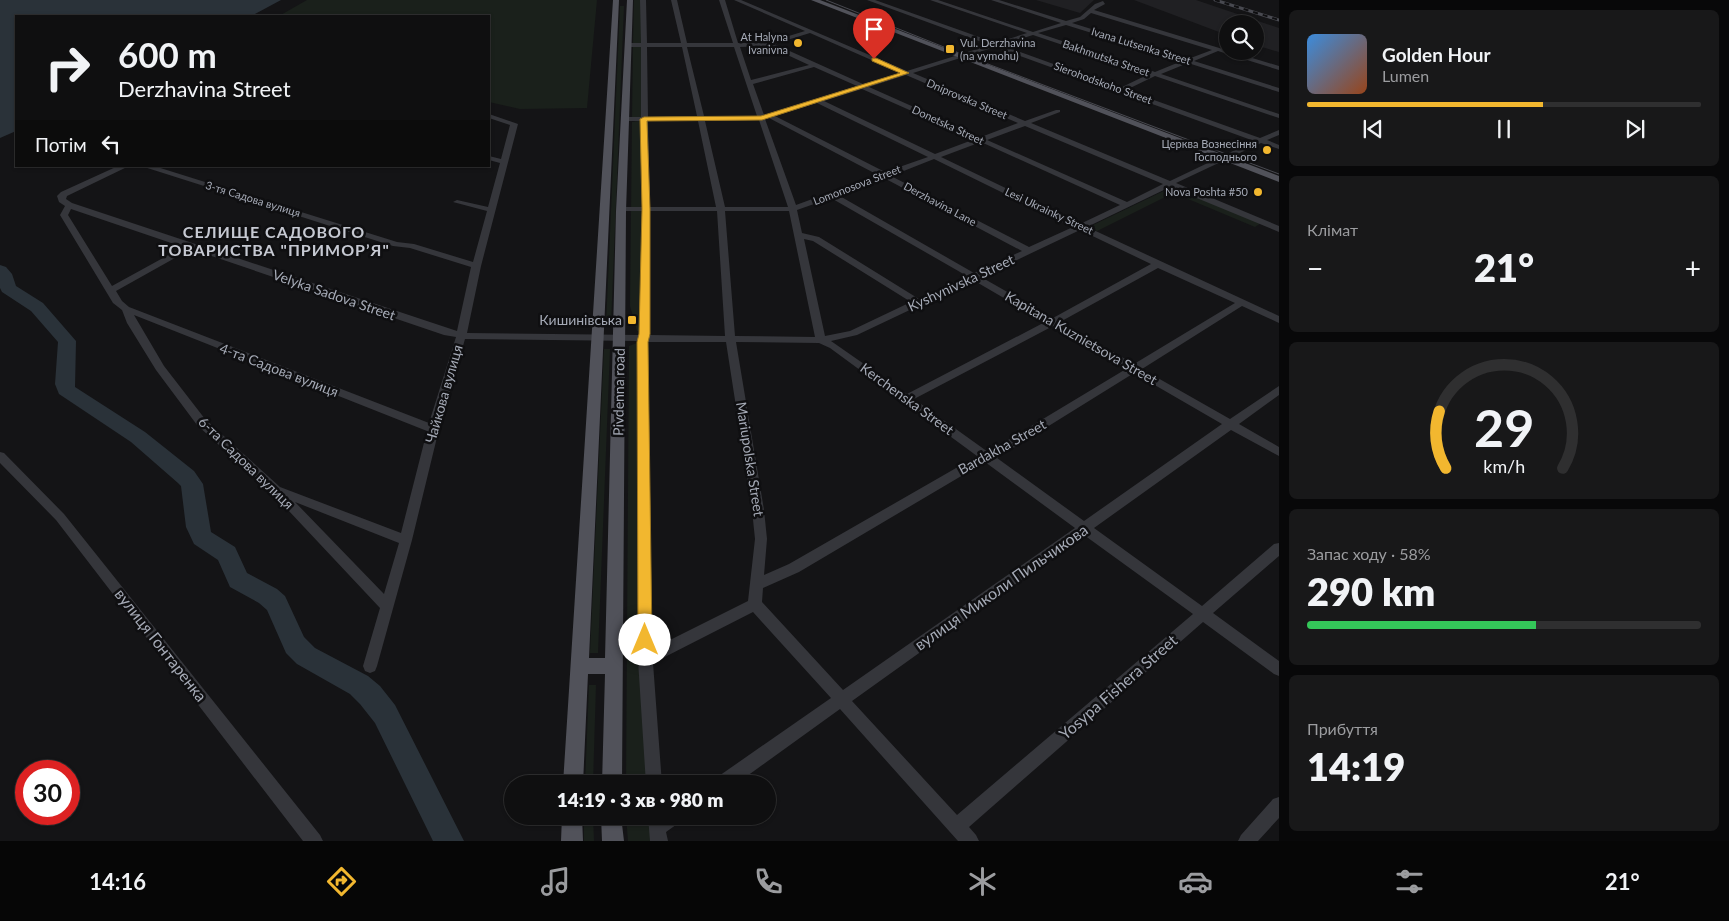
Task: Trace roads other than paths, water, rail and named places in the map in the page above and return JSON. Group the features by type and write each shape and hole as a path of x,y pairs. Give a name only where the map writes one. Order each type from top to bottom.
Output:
{"main road":[{"path":"814,0 1279,179"},
{"name":"Pivdenna road","path":"612,775 621,209 628,45 623,2"},
{"name":"Pivdenna road","path":"573,775 599,337 623,2"},
{"path":"579,666 613,666"},
{"path":"572,825 572,841"},
{"path":"612,825 613,841"}],"street":[{"path":"643,0 646,209 644,338 645,660 653,775"},
{"name":"Mariupolska Street","path":"674,0 721,209 730,338 761,539 756,604"},
{"path":"722,0 749,83 766,117 793,208 821,340"},
{"name":"Dniprovska Street","path":"737,0 1279,229"},
{"name":"Sierohodskoho Street","path":"870,0 1279,146"},
{"name":"Bakhmutska Street","path":"933,0 1279,116"},
{"name":"Ivana Lutsenka Street","path":"994,0 1279,90"},
{"path":"626,119 766,117 1082,18 1103,3"},
{"path":"1091,10 1219,49"},
{"path":"628,45 736,46 768,44 809,32"},
{"name":"Donetska Street","path":"768,44 1128,205"},
{"path":"1120,90 1153,74 1219,49"},
{"path":"1254,60 1279,68"},
{"path":"749,83 815,65"},
{"name":"Lesi Ukrainky Street","path":"819,101 1279,320"},
{"name":"Lomonosova Street","path":"621,209 793,208 1058,111"},
{"name":"Чайкова вулиця","path":"370,666 406,540 433,429 461,336 476,266 514,124 513,122 490,116"},
{"name":"Derzhavina Lane","path":"766,117 885,175 1030,251"},
{"name":"Kyshynivska Street","path":"620,337 821,340 852,333 1082,227 1279,132"},
{"path":"490,158 503,162"},
{"path":"65,201 123,167"},
{"name":"3-тя Садова вулиця","path":"148,167 396,244 411,246 476,266"},
{"name":"Kapitana Kuznietsova Street","path":"832,195 1279,452"},
{"name":"Velyka Sadova Street","path":"65,201 189,247 461,336 620,337"},
{"name":"6-та Садова вулиця","path":"65,201 64,215 118,303 126,309 132,323 160,368 201,422 278,491 387,607"},
{"path":"457,202 492,210"},
{"path":"799,235 816,239 918,303"},
{"path":"111,290 189,247"},
{"path":"907,398 1053,322 1156,265 1161,265"},
{"name":"Bardakha Street","path":"759,584 794,568 976,461 995,454 1241,303"},
{"name":"4-та Садова вулиця","path":"126,309 433,429"},
{"name":"Kerchenska Street","path":"821,340 834,346 907,398 1279,669"},
{"name":"вулиця Миколи Пильчикова","path":"735,775 1279,390"},
{"name":"вулиця Гонтаренка","path":"0,456 60,517 314,841"},
{"path":"278,491 406,540"},
{"name":"Yosypa Fishera Street","path":"957,826 1279,548"},
{"path":"645,660 756,604 970,841"},
{"path":"1247,841 1279,805"}],"waterway":[{"path":"0,270 6,277 8,288 37,307 67,341 66,390 138,437 186,477 192,484 197,527 202,538 227,554 238,580 268,596 276,603 295,645 306,656 359,685 370,695 385,714 449,841"}],"tram line":[{"path":"826,0 964,55 1279,174"}],"railway":[{"path":"1215,0 1279,20"}],"place":[{"name":"At Halyna Ivanivna","path":"798,43"},
{"name":"Vul. Derzhavina (na vymohu)","path":"950,49"},
{"name":"Церква Вознесіння Господнього","path":"1267,150"},
{"name":"Nova Poshta #50","path":"1258,192"},
{"name":"Кишинівська","path":"632,320"}],"district":[{"name":"СЕЛИЩЕ САДОВОГО ТОВАРИСТВА \"ПРИМОР’Я\"","path":"274,241"}]}
